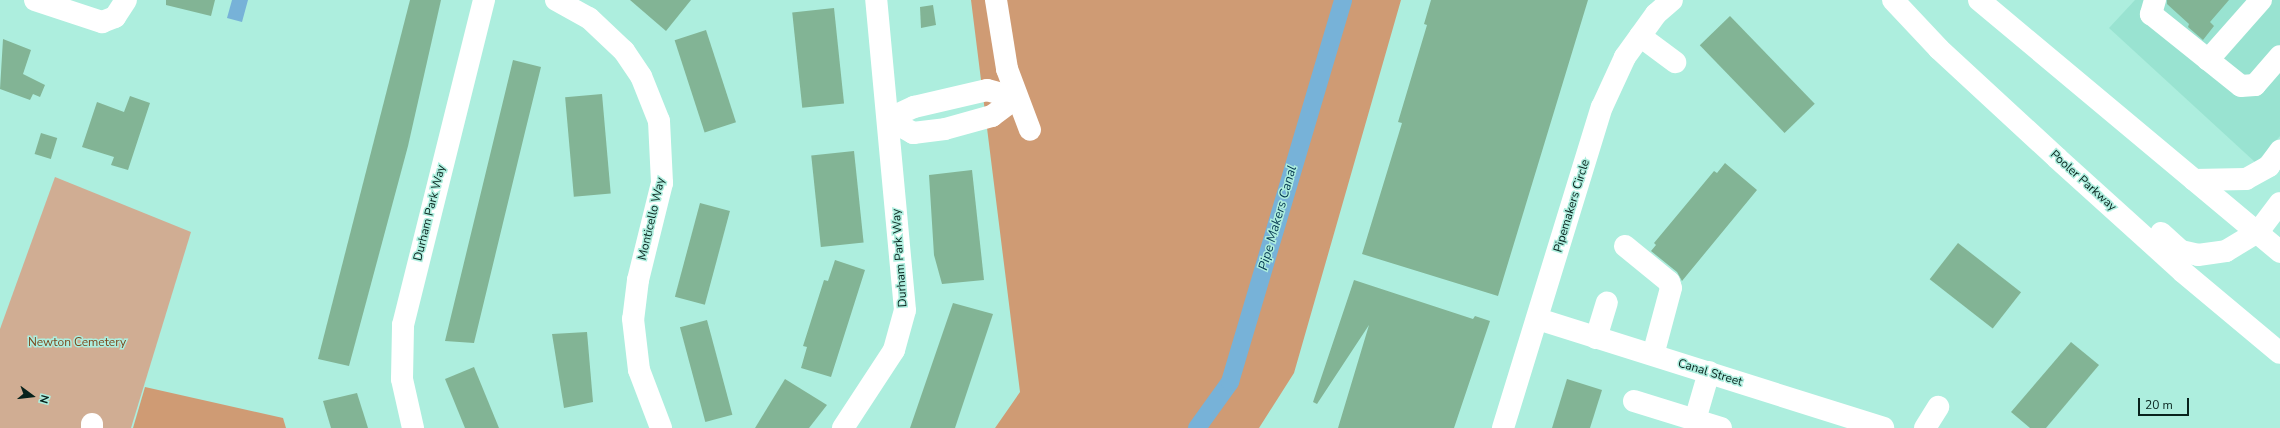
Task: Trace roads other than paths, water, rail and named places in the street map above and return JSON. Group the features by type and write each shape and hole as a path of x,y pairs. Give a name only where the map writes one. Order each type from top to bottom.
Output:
{"street":[{"path":"34,0 102,22 115,17 126,0"},
{"name":"Durham Park Way","path":"413,428 402,379 403,324 484,0"},
{"name":"Monticello Way","path":"556,0 589,18 624,51 641,76 659,121 662,183 634,298 633,324 639,370 662,428"},
{"name":"Durham Park Way","path":"843,428 886,365 903,324 904,276 876,0"},
{"path":"996,0 1004,54 1016,98 1030,130"},
{"name":"Pipemakers Circle","path":"1503,428 1538,319 1602,107 1625,57 1640,36 1672,0"},
{"name":"Pooler Parkway","path":"1893,0 1996,102 2183,272 2280,353"},
{"path":"1979,0 2258,232 2280,252"},
{"path":"2208,60 2261,0"},
{"path":"2154,2 2151,14 2240,86 2255,85 2280,56"},
{"path":"1640,36 1674,62"},
{"path":"888,119 914,107 960,98 987,90 1016,98"},
{"path":"960,98 966,124"},
{"path":"888,119 914,133 966,124 992,116 1016,98"},
{"path":"1996,102 2021,109 2181,252 2198,255 2226,251 2258,232 2280,203"},
{"path":"2194,180 2246,179 2269,166 2280,151"},
{"path":"1625,246 1669,282 1671,288 1653,355"},
{"path":"1596,338 1607,302"},
{"name":"Canal Street","path":"1538,319 1883,428"},
{"path":"1695,420 1709,372"},
{"path":"1634,401 1721,428"},
{"path":"1925,428 1938,406"}],"water":[{"path":"232,0 248,0 242,22 227,18"}],"waterway":[{"name":"Pipe Makers Canal","path":"1197,428 1230,382 1343,0"}],"park label":[{"name":"Newton Cemetery","path":"77,343"}]}
